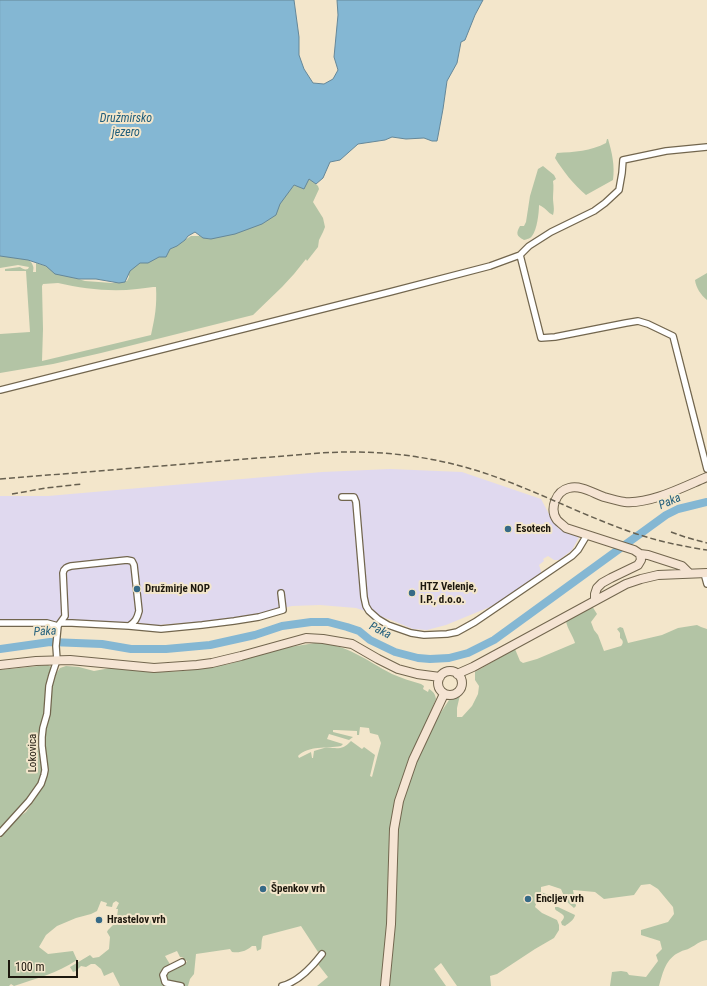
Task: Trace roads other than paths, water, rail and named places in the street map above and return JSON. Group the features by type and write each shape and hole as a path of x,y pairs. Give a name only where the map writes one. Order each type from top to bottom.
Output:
{"main road":[{"path":"689,573 682,566 566,528 556,518 554,504 563,490 572,487 577,487 616,500 636,502 661,496 707,477"},
{"path":"595,600 597,588 602,583 638,565 641,560 637,552"},
{"path":"457,674 626,584 658,575 705,573"},
{"path":"0,665 36,661 70,660 154,668 197,665 241,656 306,638 323,639 352,644 398,669 440,677"},
{"path":"448,672 454,672 457,674 461,682 460,690 452,695 444,694 439,690 438,683 440,677 448,672"},
{"path":"385,986 391,924 394,829 399,801 413,760 444,694"}],"street":[{"path":"0,390 490,266 520,255 529,246 551,232 594,211 605,203 619,190 623,160 666,151 707,147"},
{"path":"520,255 541,338 555,337 638,321 673,336 707,469"},
{"path":"342,497 354,497 356,502 364,597 368,611 388,625 411,633 424,635 447,634 457,632 475,622 572,556 578,550 587,535"},
{"path":"57,660 56,646 59,624 66,612 63,573 66,567 127,560 132,561 134,565 139,611 136,621 129,626"},
{"path":"705,573 707,584"},
{"path":"0,623 59,624 72,622 161,629 234,621 283,610 281,593"},
{"name":"Lokovica","path":"0,833 29,801 41,784 44,775 45,770 42,737 47,714 49,686 57,660"},
{"path":"282,986 296,979 322,954"},
{"path":"181,986 166,983 163,975 166,970 182,962"}],"water":[{"name":"Družmirsko jezero","path":"0,0 294,0 299,37 299,55 304,69 313,83 324,84 333,79 338,70 334,57 338,15 337,0 483,0 465,40 461,42 457,63 447,81 437,141 424,138 406,139 392,137 385,140 358,144 340,160 330,162 323,178 316,184 309,179 304,189 294,185 280,204 276,215 262,224 235,234 211,239 203,238 195,232 177,246 170,249 166,257 159,257 148,263 140,263 130,271 125,282 119,283 96,279 79,279 55,274 46,266 28,260 0,256"}],"waterway":[{"name":"Paka","path":"0,649 50,642 102,644 131,649 166,649 210,645 255,635 282,626 311,622 328,622 359,631 370,640 395,652 418,658 449,658 468,653 494,640 666,515 678,509 707,502"}],"railway":[{"path":"0,479 320,453 367,452 414,456 459,466 504,480 628,531 687,547 707,550"},
{"path":"12,494 82,484"},
{"path":"671,532 707,543"}],"place":[{"name":"Esotech","path":"508,529"},
{"name":"Družmirje NOP","path":"137,589"},
{"name":"HTZ Velenje, I.P., d.o.o.","path":"412,593"},
{"name":"Špenkov vrh","path":"263,889"},
{"name":"Encljev vrh","path":"528,899"},
{"name":"Hrastelov vrh","path":"99,920"}]}
